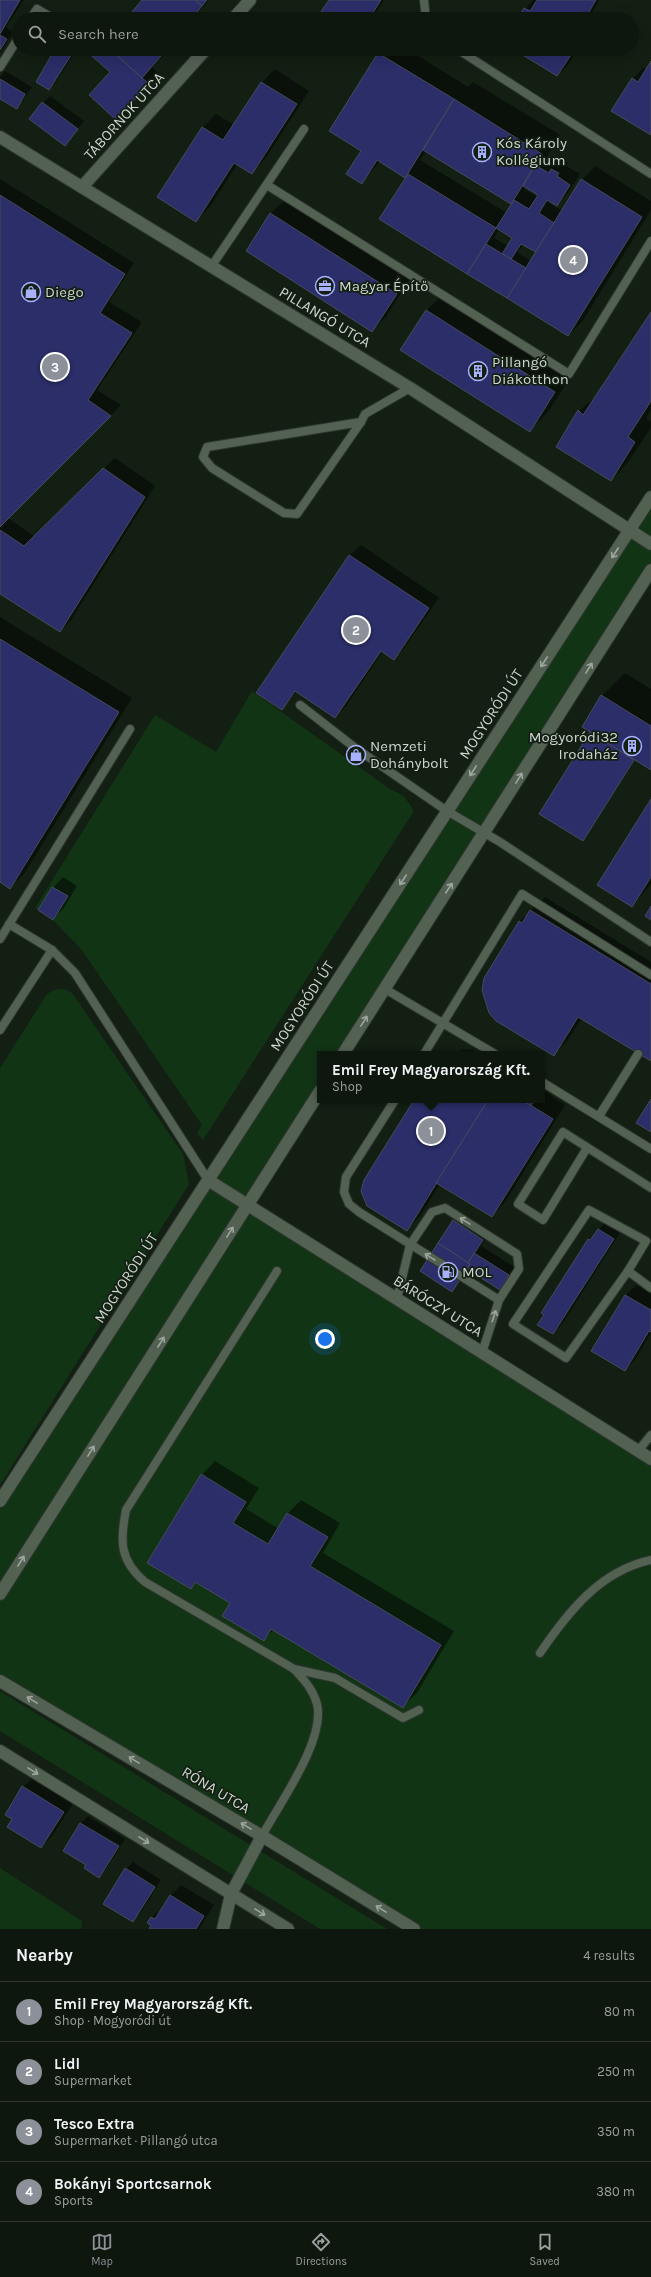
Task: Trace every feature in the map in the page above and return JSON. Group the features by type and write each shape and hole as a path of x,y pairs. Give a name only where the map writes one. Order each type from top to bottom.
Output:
{"street":[{"path":"239,12 250,0"},
{"name":"TÁBORNOK UTCA","path":"82,188 200,56"},
{"name":"PILLANGÓ UTCA","path":"0,137 410,388 630,529"},
{"name":"MOGYORÓDI ÚT","path":"0,1501 651,496"},
{"path":"630,529 651,544"},
{"path":"345,1051 651,570"},
{"path":"0,1594 317,1096"},
{"name":"BÁRÓCZY UTCA","path":"208,1180 651,1459"},
{"name":"RÓNA UTCA","path":"0,1681 262,1836 414,1929"},
{"path":"0,1751 288,1929"},
{"path":"222,1929 231,1894 262,1836"}],"lane":[{"path":"424,0 425,12"},
{"path":"0,67 12,48"},
{"path":"468,56 651,174"},
{"path":"211,267 304,129"},
{"path":"267,185 569,374 651,241"},
{"path":"361,422 207,447 203,457 212,468 284,513 297,514 361,422 366,414 410,388"},
{"path":"300,704 354,747 447,811 484,833 651,942"},
{"path":"0,939 130,729"},
{"path":"426,1051 522,894 651,975"},
{"path":"9,924 52,950 75,973 208,1180"},
{"path":"0,1030 52,950"},
{"path":"384,989 490,1051"},
{"path":"599,1116 638,1054"},
{"path":"545,1084 650,1147"},
{"path":"393,1103 346,1177 344,1192 349,1204 410,1245 499,1300"},
{"path":"588,1148 543,1220 518,1204 563,1132 651,1188"},
{"path":"397,1299 410,1245 432,1212 445,1208 517,1254 519,1269 499,1300 482,1353"},
{"path":"589,1210 646,1241 628,1271 566,1358 513,1324 589,1210"},
{"path":"277,1271 126,1510 121,1534 125,1554 133,1572 144,1582 294,1669 335,1678 403,1718 419,1710"},
{"path":"628,1271 651,1288"},
{"path":"638,1451 651,1435"},
{"path":"540,1653 566,1616 598,1585 636,1563 651,1560"},
{"path":"262,1836 312,1746 318,1723 317,1705 310,1687 294,1669"}],"green space":[{"path":"651,497 651,570 345,1051 317,1051 317,1096 248,1205 651,1459 651,1929 414,1929 0,1681 0,1501"},
{"path":"252,691 390,789 404,796 414,811 203,1140 197,1133 202,1125 81,949 53,920 35,908 155,715 216,752"},
{"path":"64,989 72,993 183,1154 189,1184 0,1485 0,1068 47,994 54,990"},
{"path":"0,1691 387,1929 320,1929 0,1731"},
{"path":"0,1868 82,1921 81,1929 0,1929"}],"building":[{"path":"0,0 20,0 12,12 0,34"},
{"path":"142,0 195,0 202,6 197,12 132,12"},
{"path":"195,0 207,0 202,6"},
{"path":"329,0 381,0 373,12 321,12"},
{"path":"537,0 596,0 589,12 521,12 524,8 530,11"},
{"path":"0,35 7,39 0,50"},
{"path":"51,56 71,56 49,90 36,82"},
{"path":"92,56 118,56 149,84 116,120 89,95 110,72"},
{"path":"118,56 161,56 142,78"},
{"path":"376,56 383,56 454,99 405,178 377,160 362,184 346,174 361,151 329,131"},
{"path":"524,56 570,56 557,76"},
{"path":"651,61 651,135 611,111 632,78 638,82"},
{"path":"0,79 25,94 17,109 0,99"},
{"path":"261,82 297,104 252,174 234,163 196,222 157,197 202,127 223,140"},
{"name":"Kós Károly Kollégium","path":"454,99 542,154 511,204 423,150"},
{"path":"42,102 78,129 65,146 29,119"},
{"path":"535,165 549,173 551,169 559,173 557,176 570,185 557,206 547,200 539,213 554,223 536,252 521,244 511,259 502,254 512,238 496,228 514,200 529,209 538,195 523,186"},
{"path":"408,174 496,228 467,274 379,219"},
{"path":"581,179 642,217 568,336 507,298"},
{"path":"0,195 125,274 100,313 132,333 88,400 111,416 0,527"},
{"path":"270,213 397,294 372,332 246,251"},
{"path":"486,244 526,268 507,298 467,274"},
{"name":"Pillangó Diákotthon","path":"426,310 555,392 530,432 400,350"},
{"path":"651,312 651,401 628,437 635,442 611,481 556,447 578,410 583,415"},
{"path":"103,468 145,497 60,632 0,594 0,530 24,546"},
{"path":"349,555 429,608 394,660 381,651 335,718 295,691 282,710 256,693"},
{"path":"0,639 119,712 10,889 0,882"},
{"name":"Mogyoródi32 Irodaház","path":"601,695 651,726 651,770 582,727"},
{"path":"590,732 634,760 583,841 539,814"},
{"path":"651,799 651,877 632,907 597,885"},
{"path":"52,887 68,896 53,920 38,910"},
{"path":"651,906 651,920 645,916"},
{"path":"530,910 651,984 651,1061 578,1017 554,1056 496,1021 489,1013 482,990 484,978 519,921 522,923"},
{"path":"651,1099 651,1132 636,1123"},
{"path":"412,1103 486,1103 407,1231 367,1206 361,1191 364,1180"},
{"path":"486,1103 527,1103 553,1119 492,1217 436,1183"},
{"path":"453,1220 483,1240 468,1263 438,1243"},
{"path":"598,1229 614,1239 553,1334 537,1325 544,1315 541,1313 588,1239 590,1240"},
{"path":"438,1243 470,1264 452,1292 420,1271"},
{"path":"474,1253 509,1275 500,1290 467,1269 470,1264 468,1263"},
{"path":"625,1295 651,1310 651,1332 649,1331 625,1371 591,1351"},
{"path":"201,1474 246,1502 233,1523 268,1544 287,1513 328,1537 310,1566 441,1645 403,1708 271,1629 264,1641 222,1616 230,1603 195,1582 191,1589 147,1563"},
{"path":"22,1786 64,1812 41,1848 7,1827 12,1819 5,1815"},
{"path":"80,1823 119,1846 99,1878 84,1868 86,1865 63,1851"},
{"path":"125,1868 155,1887 133,1922 103,1904"},
{"path":"170,1895 204,1916 196,1929 149,1929 151,1925 147,1923 151,1917 155,1919"}],"place":[{"name":"Kós Károly Kollégium","path":"482,152"},
{"name":"Bokányi Sportcsarnok","path":"573,260"},
{"name":"Magyar Építő","path":"325,286"},
{"name":"Diego","path":"31,292"},
{"name":"Tesco Extra","path":"55,367"},
{"name":"Pillangó Diákotthon","path":"478,371"},
{"name":"Lidl","path":"356,630"},
{"name":"Mogyoródi32 Irodaház","path":"632,746"},
{"name":"Nemzeti Dohánybolt","path":"356,755"},
{"name":"Emil Frey Magyarország Kft.","path":"431,1131"},
{"name":"MOL","path":"448,1272"}]}
